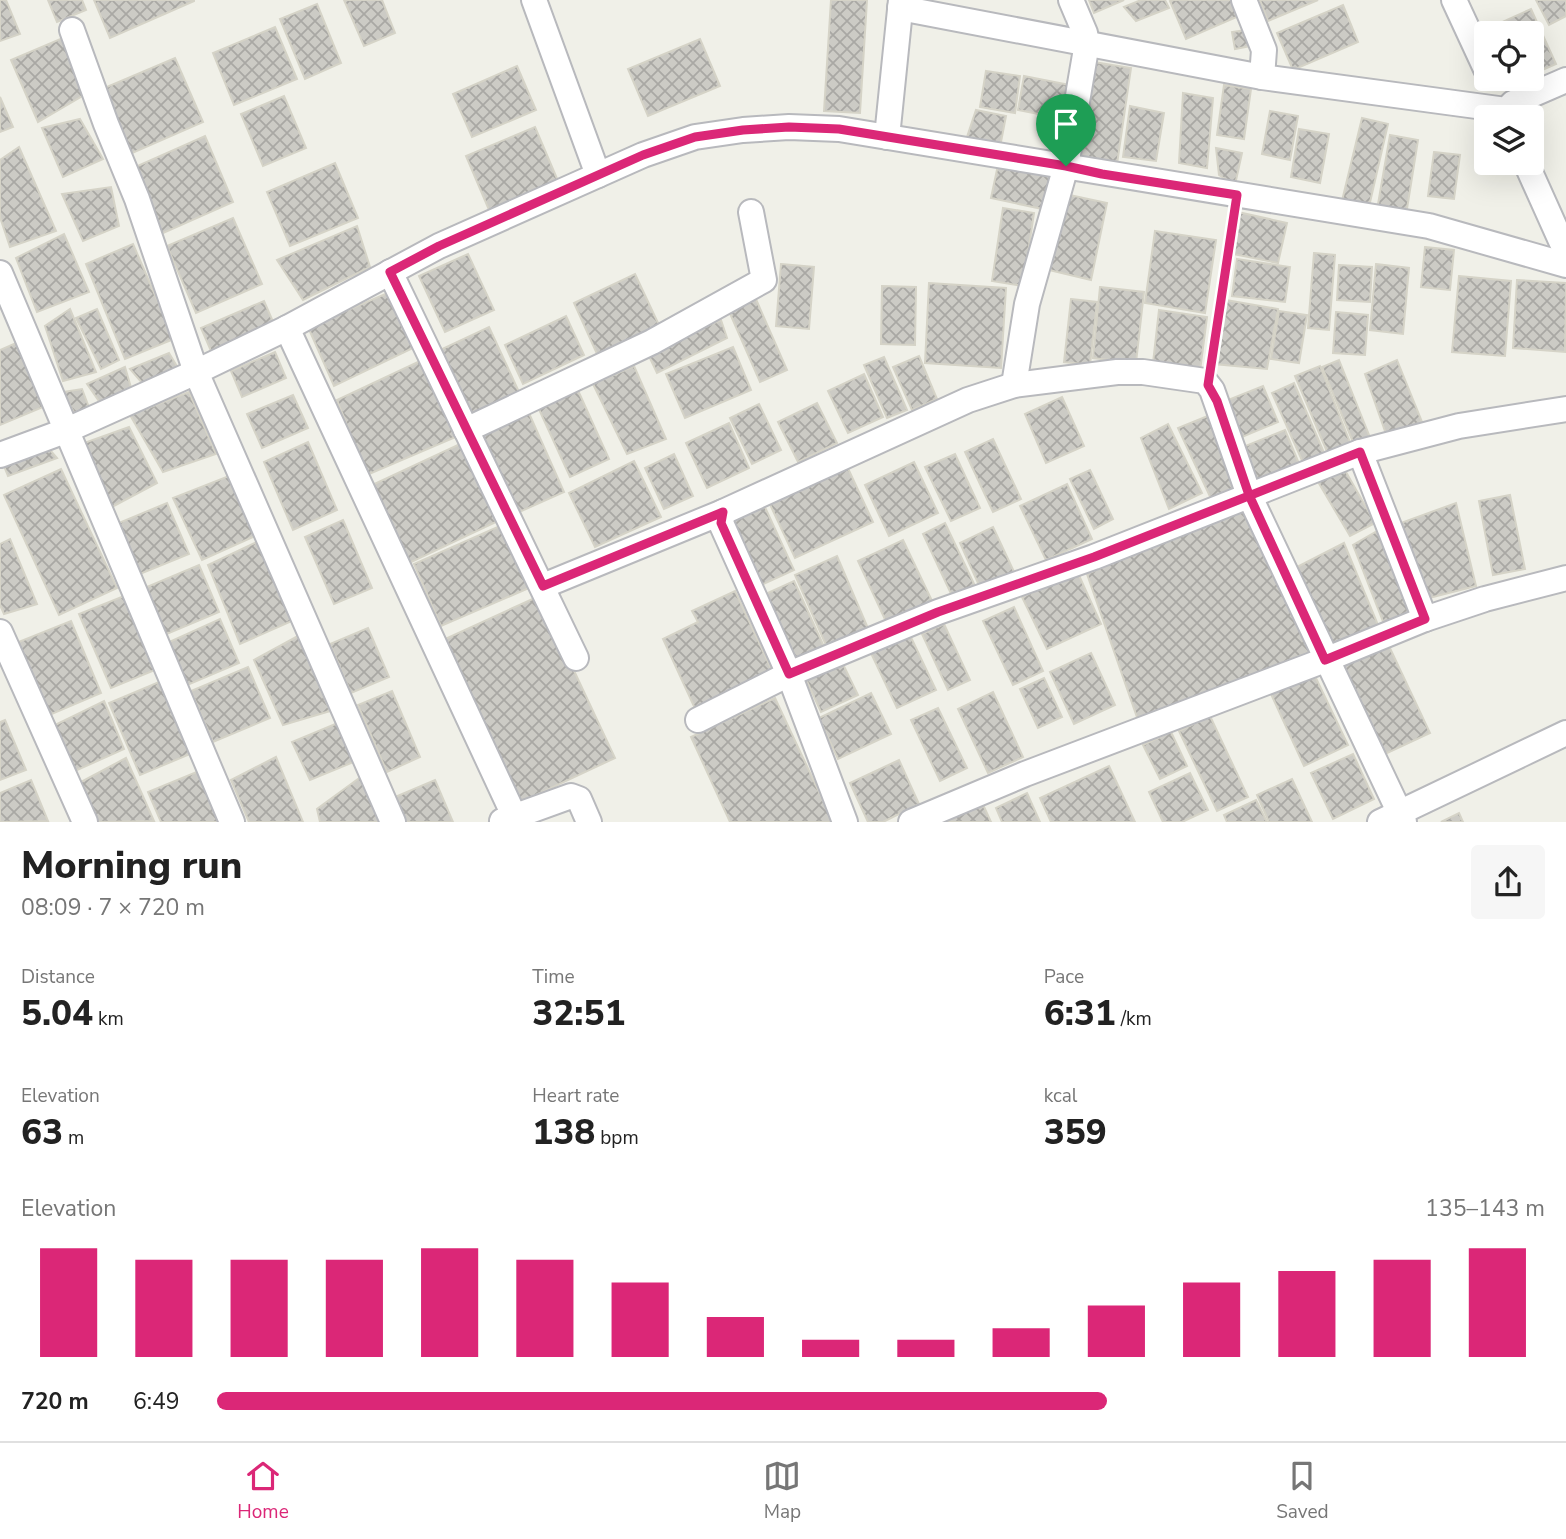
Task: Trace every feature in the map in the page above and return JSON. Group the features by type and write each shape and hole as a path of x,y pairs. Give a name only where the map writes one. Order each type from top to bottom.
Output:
{"street":[{"path":"534,0 598,175"},
{"path":"1014,385 1027,304 1066,166 1087,43 1071,0"},
{"path":"1244,0 1264,50 1262,77"},
{"path":"1454,0 1474,43"},
{"path":"887,137 900,4 1262,77 1474,108"},
{"path":"72,30 137,199 196,372 393,821"},
{"path":"1511,105 1566,80"},
{"path":"0,454 65,431 196,372 287,328 439,246 643,155 695,137 743,130 789,127 839,129 1066,166 1429,226 1566,265"},
{"path":"1531,175 1566,252"},
{"path":"466,430 652,342 764,280 751,212"},
{"path":"390,272 576,658"},
{"path":"0,273 232,821"},
{"path":"287,328 511,820 574,797 580,802 589,821"},
{"path":"543,586 723,512 968,400 1014,385 1130,372 1173,375 1205,382 1217,401 1249,495 1395,818 1462,781 1566,733"},
{"path":"698,720 789,674 938,612 1094,557 1360,452 1459,426 1566,409"},
{"path":"1360,452 1425,619"},
{"path":"723,512 721,523 789,674 845,821"},
{"path":"911,821 1425,619 1485,599 1566,578"},
{"path":"0,632 85,821"}],"path":[{"path":"1208,385 1237,195"}],"building":[{"path":"0,0 6,0 20,34 0,41"},
{"path":"48,0 82,0 86,10 57,22"},
{"path":"94,0 194,0 194,1 110,38"},
{"path":"344,0 382,0 395,33 364,46"},
{"path":"831,0 867,0 860,113 824,111"},
{"path":"1089,0 1124,0 1094,13"},
{"path":"1141,0 1165,0 1169,8 1136,21 1124,7"},
{"path":"1233,0 1239,16 1186,39 1170,1"},
{"path":"1260,0 1318,0 1268,21"},
{"path":"1536,0 1566,0 1566,16 1549,25"},
{"path":"317,4 341,63 305,79 280,19"},
{"path":"1343,5 1358,42 1293,70 1277,33"},
{"path":"1531,9 1536,21 1504,21"},
{"path":"275,27 297,79 234,105 213,53"},
{"path":"1253,29 1256,45 1235,49 1232,32"},
{"path":"65,37 84,95 38,122 11,60"},
{"path":"1544,38 1556,64 1544,69"},
{"path":"700,39 720,86 648,116 628,69"},
{"path":"175,58 203,122 130,154 102,89"},
{"path":"1094,62 1131,68 1117,164 1079,158"},
{"path":"517,66 536,110 472,137 453,94"},
{"path":"986,71 1020,76 1015,113 980,107"},
{"path":"1024,76 1075,86 1069,120 1018,110"},
{"path":"1224,85 1251,89 1244,139 1217,135"},
{"path":"1183,93 1213,98 1207,168 1179,163"},
{"path":"284,96 306,148 263,166 241,114"},
{"path":"0,97 13,127 0,132"},
{"path":"1130,106 1164,113 1156,161 1123,157"},
{"path":"976,110 1006,116 1000,147 966,140"},
{"path":"1270,111 1298,116 1290,160 1262,154"},
{"path":"1362,118 1388,124 1368,211 1341,205"},
{"path":"80,119 103,159 63,177 42,128"},
{"path":"535,127 561,188 492,217 466,156"},
{"path":"1299,129 1329,134 1320,183 1291,177"},
{"path":"1390,135 1418,140 1406,215 1377,210"},
{"path":"205,136 233,202 161,234 133,168"},
{"path":"19,147 56,231 10,247 0,217 0,160"},
{"path":"1216,148 1242,153 1235,185 1219,175"},
{"path":"1434,152 1460,155 1454,199 1428,196"},
{"path":"335,163 358,218 290,246 267,192"},
{"path":"998,165 1054,176 1047,210 991,198"},
{"path":"111,187 119,226 83,241 62,194"},
{"path":"1065,194 1107,203 1091,280 1049,270"},
{"path":"1003,208 1034,213 1023,286 992,281"},
{"path":"1238,212 1287,223 1278,263 1233,254"},
{"path":"233,218 262,284 196,313 167,246"},
{"path":"357,226 370,267 303,300 277,260"},
{"path":"1155,231 1216,240 1205,313 1145,303"},
{"path":"64,234 89,292 37,312 16,258"},
{"path":"133,244 174,339 125,359 86,264"},
{"path":"1425,247 1454,250 1450,290 1421,287"},
{"path":"1314,253 1335,255 1329,330 1308,328"},
{"path":"468,254 494,310 445,332 419,276"},
{"path":"1237,259 1290,267 1285,302 1232,296"},
{"path":"781,264 814,267 809,329 776,326"},
{"path":"1376,264 1409,268 1403,334 1370,330"},
{"path":"1339,265 1372,267 1370,302 1337,300"},
{"path":"635,274 659,325 597,354 574,303"},
{"path":"1459,276 1511,281 1505,356 1452,352"},
{"path":"1517,280 1566,283 1565,352 1513,348"},
{"path":"929,283 1006,288 1001,368 925,363"},
{"path":"882,286 916,287 915,345 881,344"},
{"path":"1100,287 1144,292 1136,363 1093,358"},
{"path":"390,292 415,347 334,386 308,327"},
{"path":"755,297 787,370 760,382 728,309"},
{"path":"1071,299 1097,302 1090,365 1064,362"},
{"path":"1226,300 1278,309 1267,369 1214,364"},
{"path":"264,301 274,324 211,351 201,328"},
{"path":"70,309 96,372 63,381 45,326"},
{"path":"97,309 119,360 101,369 76,318"},
{"path":"1159,310 1207,317 1200,371 1153,363"},
{"path":"1279,311 1307,315 1299,363 1271,359"},
{"path":"1336,312 1368,315 1365,355 1333,353"},
{"path":"566,316 584,355 523,384 505,345"},
{"path":"721,320 727,338 657,373 647,352"},
{"path":"489,327 519,392 468,416 438,351"},
{"path":"16,343 43,407 0,425 0,350"},
{"path":"733,347 751,390 685,418 666,374"},
{"path":"275,352 286,378 242,397 231,371"},
{"path":"169,353 178,368 143,384 130,369"},
{"path":"919,356 937,399 912,410 893,367"},
{"path":"884,357 907,410 887,418 864,365"},
{"path":"422,360 458,436 367,475 337,400"},
{"path":"1339,360 1371,440 1355,447 1322,367"},
{"path":"1397,360 1422,422 1386,434 1365,374"},
{"path":"634,366 666,439 627,454 593,384"},
{"path":"1320,366 1351,445 1328,454 1295,376"},
{"path":"125,367 132,391 101,404 87,384"},
{"path":"864,374 883,417 848,433 828,391"},
{"path":"1294,383 1325,455 1304,465 1272,393"},
{"path":"576,386 609,459 570,477 537,405"},
{"path":"1263,386 1278,422 1242,437 1228,400"},
{"path":"82,389 90,410 77,418 63,392"},
{"path":"189,392 216,454 163,472 130,415"},
{"path":"293,395 308,428 262,448 247,414"},
{"path":"1062,397 1084,446 1046,463 1025,414"},
{"path":"817,403 837,443 798,462 778,422"},
{"path":"759,404 781,450 752,464 730,418"},
{"path":"528,411 564,492 517,513 477,438"},
{"path":"1210,415 1243,489 1213,503 1178,428"},
{"path":"729,423 749,468 707,488 686,443"},
{"path":"1168,424 1202,493 1169,509 1141,438"},
{"path":"129,427 157,483 110,508 84,443"},
{"path":"1285,430 1300,466 1258,483 1243,447"},
{"path":"993,439 1021,499 993,512 965,452"},
{"path":"308,442 337,510 293,530 264,462"},
{"path":"462,443 498,521 405,565 370,486"},
{"path":"50,450 57,458 8,476 4,466"},
{"path":"674,454 693,496 664,509 645,468"},
{"path":"955,454 980,508 951,521 925,467"},
{"path":"634,461 661,517 595,547 569,493"},
{"path":"845,462 873,522 795,558 767,498"},
{"path":"914,462 938,513 889,536 865,485"},
{"path":"1342,465 1375,523 1350,536 1314,475"},
{"path":"61,469 117,588 59,615 4,495"},
{"path":"1090,470 1113,519 1094,529 1070,479"},
{"path":"229,476 255,536 202,560 173,498"},
{"path":"1067,484 1092,539 1046,560 1020,506"},
{"path":"1510,495 1525,569 1493,575 1479,501"},
{"path":"167,503 189,554 135,576 114,525"},
{"path":"1456,503 1476,586 1425,599 1398,524"},
{"path":"764,505 794,570 757,587 727,522"},
{"path":"1243,506 1311,651 1139,723 1087,574"},
{"path":"343,520 372,588 334,604 305,537"},
{"path":"945,523 976,588 953,598 923,534"},
{"path":"502,525 529,588 441,626 414,564"},
{"path":"993,527 1016,576 982,592 960,543"},
{"path":"1379,530 1411,615 1384,624 1353,545"},
{"path":"10,539 37,604 4,614 0,605 0,544"},
{"path":"903,540 934,605 888,626 858,561"},
{"path":"257,542 294,620 240,644 208,565"},
{"path":"1344,543 1378,625 1333,645 1297,567"},
{"path":"837,556 870,633 829,652 795,575"},
{"path":"199,565 219,612 162,636 142,589"},
{"path":"1077,571 1101,624 1047,649 1022,597"},
{"path":"794,581 826,651 789,668 757,598"},
{"path":"735,591 775,677 697,713 663,639 698,622 692,611"},
{"path":"124,596 155,670 111,688 79,614"},
{"path":"539,596 615,758 519,803 443,640"},
{"path":"1014,607 1043,671 1013,685 983,621"},
{"path":"220,619 239,663 185,686 167,643"},
{"path":"71,621 101,693 47,716 16,643"},
{"path":"944,624 970,680 948,690 922,634"},
{"path":"368,628 389,677 351,693 330,644"},
{"path":"908,631 936,690 897,708 869,649"},
{"path":"298,636 330,711 283,725 254,660"},
{"path":"1388,644 1430,733 1383,755 1341,666"},
{"path":"1091,653 1115,705 1074,724 1050,672"},
{"path":"840,658 858,695 821,712 804,675"},
{"path":"248,667 270,718 213,742 191,691"},
{"path":"1314,674 1348,745 1304,766 1271,694"},
{"path":"1044,678 1062,717 1038,728 1020,689"},
{"path":"159,682 190,754 140,775 109,703"},
{"path":"392,691 420,757 387,772 358,705"},
{"path":"993,692 1023,757 988,773 958,709"},
{"path":"871,693 891,734 838,759 819,718"},
{"path":"775,698 833,822 730,822 691,737"},
{"path":"104,701 124,749 75,771 53,726"},
{"path":"938,708 967,768 940,781 911,720"},
{"path":"1210,716 1248,797 1217,811 1179,731"},
{"path":"5,720 26,770 0,780 0,722"},
{"path":"340,722 356,761 310,780 292,742"},
{"path":"1171,732 1187,766 1160,779 1143,745"},
{"path":"1353,754 1374,799 1333,819 1311,773"},
{"path":"276,757 303,822 249,822 231,780"},
{"path":"126,758 154,821 98,822 79,783"},
{"path":"899,760 919,804 883,822 868,822 850,783"},
{"path":"1109,766 1135,822 1051,822 1040,798"},
{"path":"199,771 220,822 161,822 148,792"},
{"path":"1190,773 1208,810 1182,822 1163,822 1149,792"},
{"path":"362,776 380,822 320,822 317,809"},
{"path":"1292,779 1312,822 1269,822 1257,795"},
{"path":"31,780 48,821 0,822 0,793"},
{"path":"435,780 453,822 406,822 395,797"},
{"path":"1027,793 1040,822 1002,822 996,808"},
{"path":"980,798 991,822 930,822"},
{"path":"1256,800 1267,822 1227,822 1224,815"},
{"path":"1459,813 1463,822 1441,822"}],"route":[{"path":"1066,166 839,129 789,127 695,137 643,155 439,246 390,272 543,586 723,512 720,516 721,523 789,674 938,612 1094,557 1249,495 1360,452 1425,619 1325,660 1249,495 1217,401 1208,385 1237,195 1066,166"}]}
